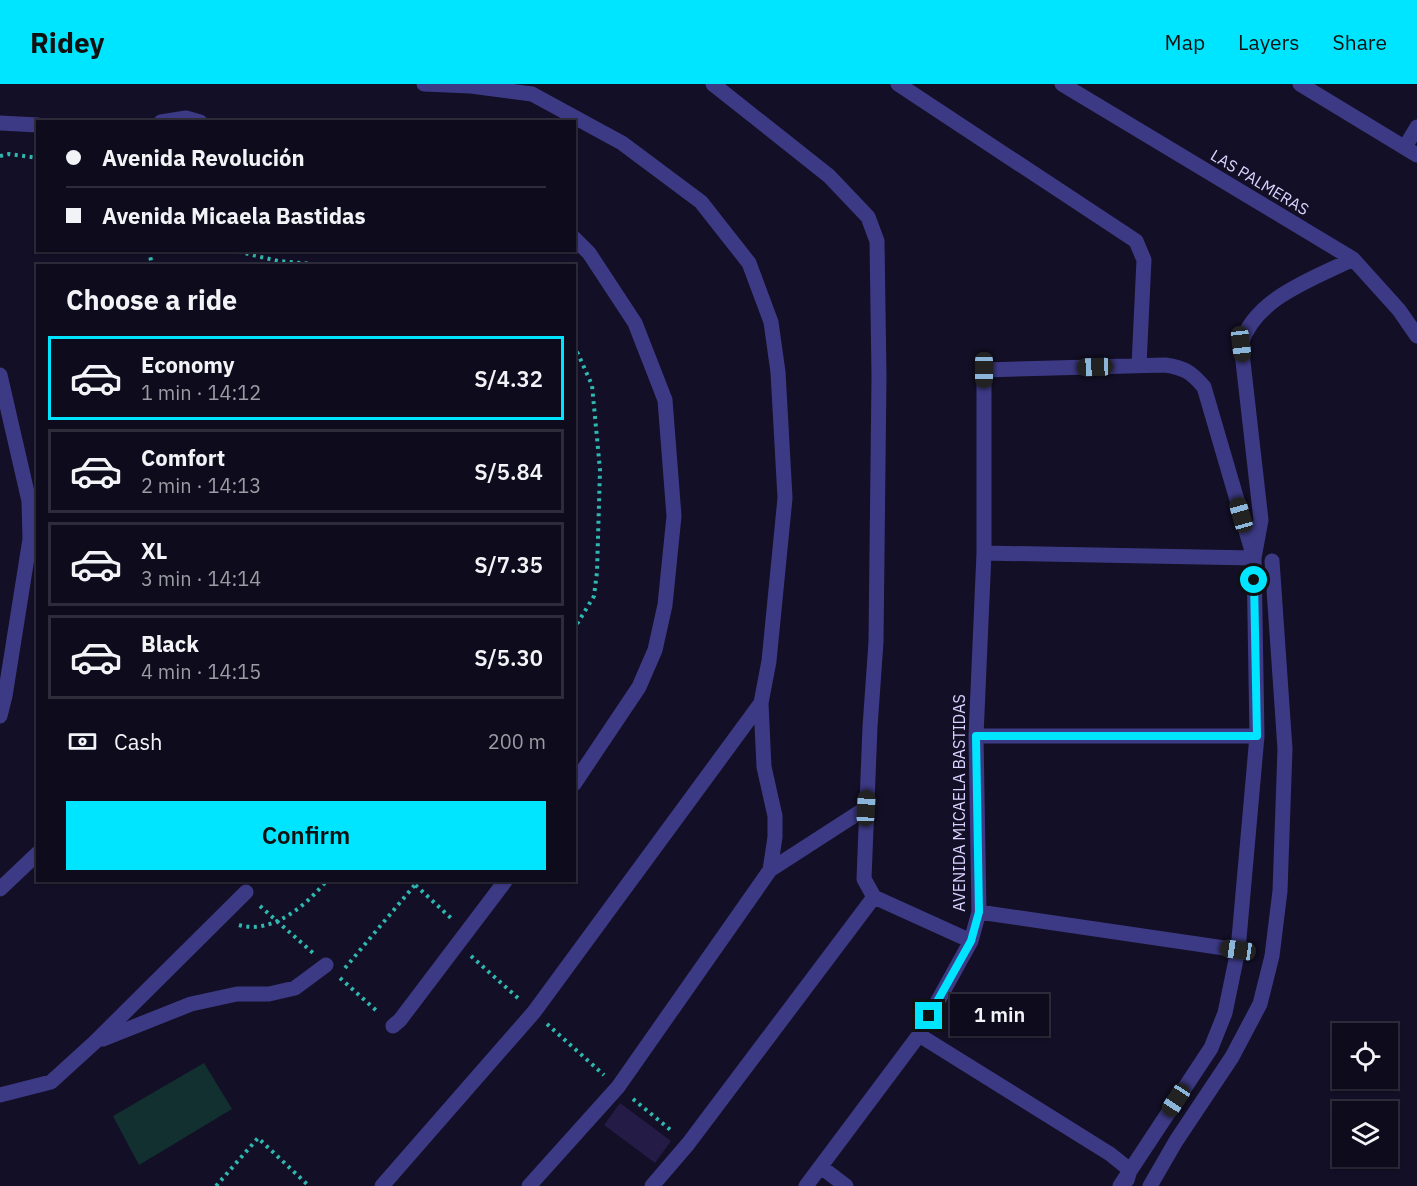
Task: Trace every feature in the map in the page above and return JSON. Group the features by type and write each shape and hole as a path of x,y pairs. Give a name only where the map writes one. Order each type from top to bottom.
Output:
{"street":[{"path":"424,84 471,86 532,94 622,143 701,202 749,263 771,322 778,372 785,498 769,661 761,703 764,767 775,816 775,837 770,870"},
{"path":"713,84 829,177 868,217 877,241 879,376 876,642 864,879 874,897 971,941"},
{"path":"898,84 1136,241 1144,260 1139,365 1165,365 1182,368 1204,387 1254,558"},
{"name":"LAS PALMERAS","path":"1062,84 1353,259 1399,310 1417,336"},
{"path":"1300,84 1411,151 1417,127"},
{"path":"174,120 186,118 193,120"},
{"path":"0,123 36,125"},
{"path":"576,240 589,253 635,322 665,400 674,516 665,605 655,650 639,687 576,781"},
{"path":"1120,1186 1211,1048 1225,1013 1238,950 1257,736 1254,558 1261,520 1241,344 1245,329 1267,304 1353,259"},
{"name":"AVENIDA MICAELA BASTIDAS","path":"806,1186 919,1035 971,941 979,912 976,736 984,553 984,370 1139,365"},
{"path":"0,375 29,501 30,539 0,717"},
{"path":"984,553 1254,558"},
{"path":"1150,1186 1176,1141 1232,1057 1260,1004 1272,956 1280,891 1285,749 1272,561"},
{"path":"382,1186 534,1012 761,703"},
{"path":"976,736 1257,736"},
{"path":"529,1186 618,1087 770,870 866,808"},
{"path":"0,889 36,855"},
{"path":"393,1026 400,1020 505,882"},
{"path":"0,1095 51,1082 95,1042 246,892"},
{"path":"652,1186 688,1144 874,897"},
{"path":"979,912 1238,950"},
{"path":"95,1042 191,1004 237,994 269,994 295,988 326,965"},
{"path":"919,1035 1110,1154 1130,1170"},
{"path":"821,1167 846,1186"},
{"path":"1125,1186 1130,1170"}],"path":[{"path":"0,156 9,154 36,158"},
{"path":"238,252 278,263 297,264"},
{"path":"576,350 592,386 600,470 597,572 594,596 576,626"},
{"path":"219,920 248,928 278,921 317,893 325,882"},
{"path":"338,976 417,882"},
{"path":"216,1186 258,1138 309,1186"}],"green space":[{"path":"204,1063 232,1109 139,1165 113,1116"}],"building":[{"path":"620,1103 671,1141 655,1163 604,1125"}],"route":[{"path":"929,1016 971,941 979,912 976,736 1257,736 1254,580"}]}
